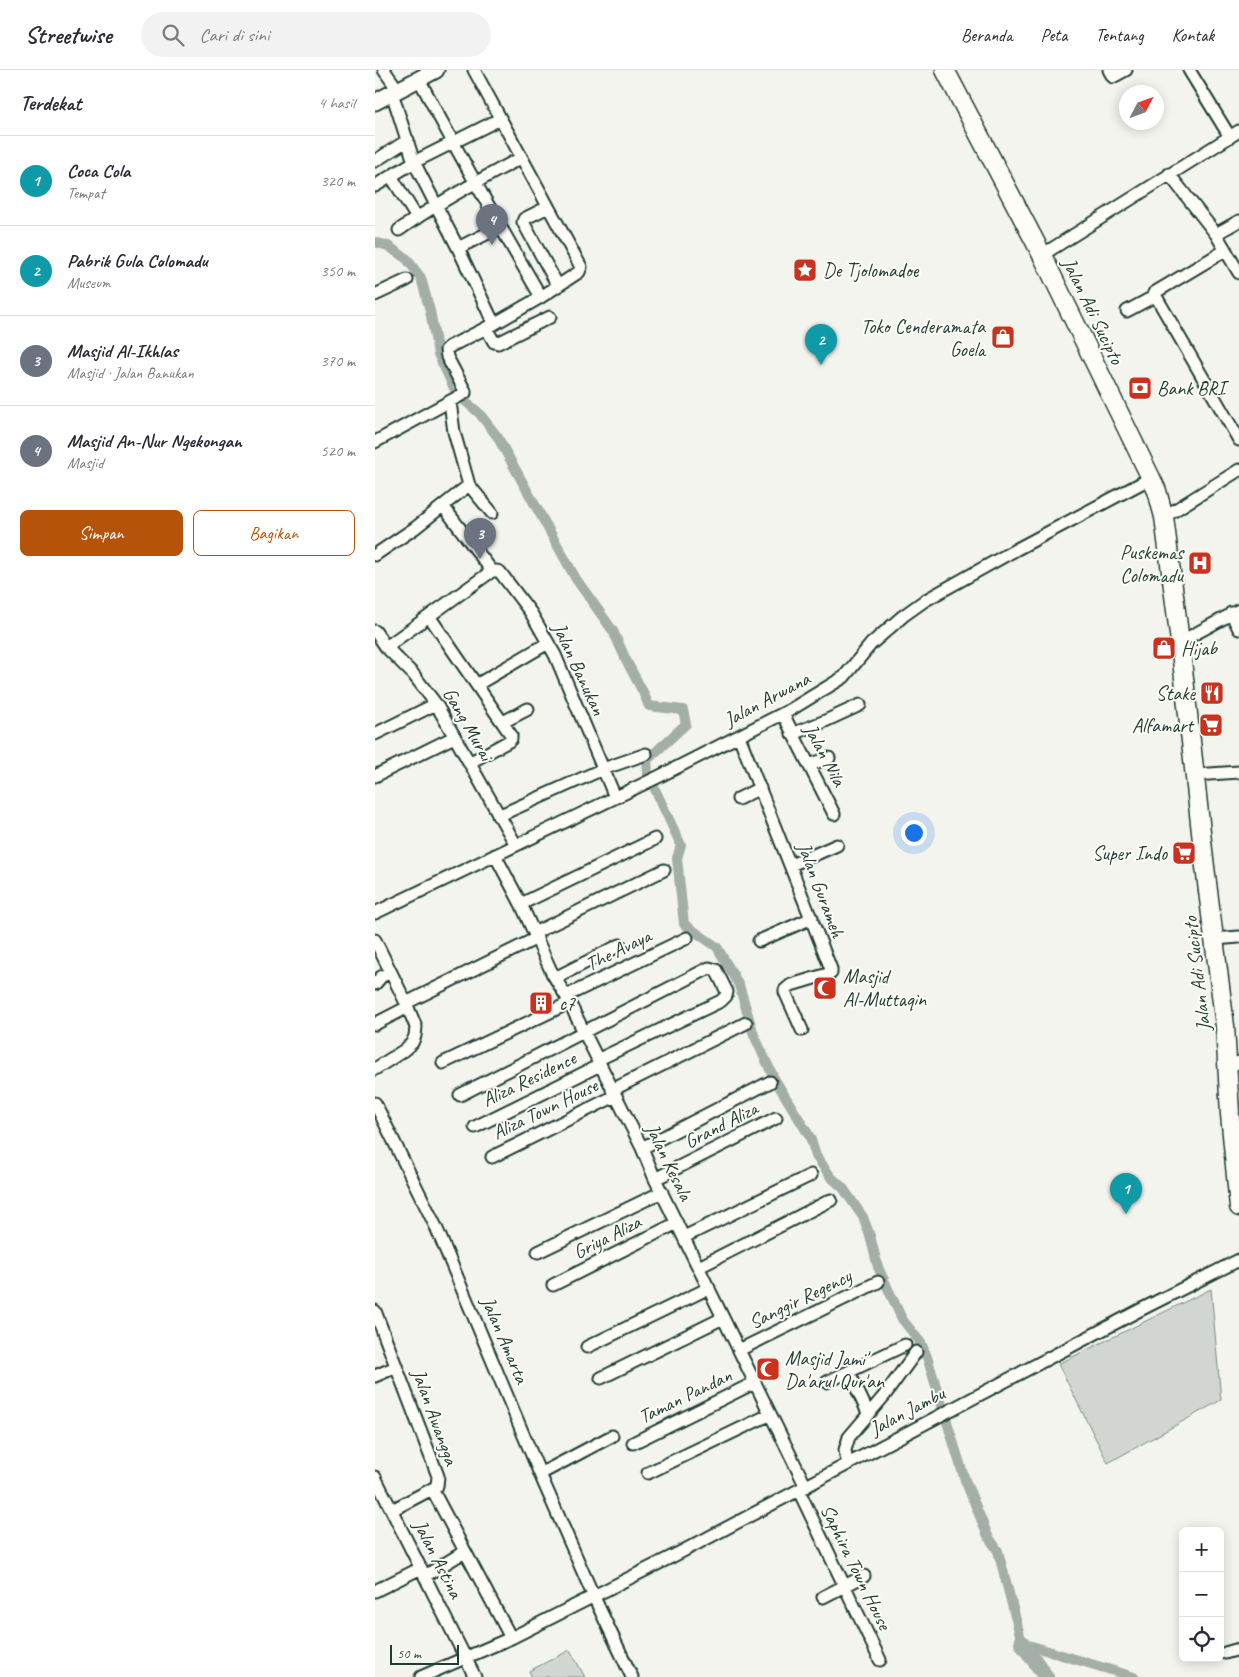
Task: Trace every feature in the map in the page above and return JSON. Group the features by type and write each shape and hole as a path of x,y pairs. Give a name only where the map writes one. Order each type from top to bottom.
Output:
{"highway":[{"name":"Jalan Adi Sucipto","path":"945,70 1042,255 1151,478 1157,491 1164,518 1225,1026 1233,1065 1239,1206"}],"main road":[{"path":"375,102 436,70"}],"street":[{"path":"384,70 395,92 414,162 457,248 490,326 494,342 498,344 550,317"},
{"path":"375,442 465,394 447,357 446,350 449,347 541,297 579,272 581,268 474,70"},
{"path":"1109,70 1113,77 1126,70"},
{"path":"1042,255 1234,134 1189,70"},
{"path":"419,79 453,144 541,297"},
{"path":"375,186 414,162 500,119"},
{"path":"375,161 408,140"},
{"path":"399,230 476,182 521,158"},
{"path":"1169,174 1216,234 1239,273"},
{"path":"391,176 417,218"},
{"path":"548,207 525,219 523,222 558,286"},
{"path":"1216,234 1239,221"},
{"path":"457,248 501,227"},
{"path":"1127,312 1155,296 1155,292 1227,250"},
{"path":"375,295 407,280"},
{"path":"1155,296 1239,440"},
{"path":"452,401 454,432 469,485 492,513"},
{"path":"1164,518 1239,470"},
{"name":"Jalan Arwana","path":"375,913 646,783 783,714 844,677 871,644 887,629 924,601 1009,553 1151,478"},
{"path":"375,555 415,528 469,485"},
{"name":"Jalan Banukan","path":"443,506 492,571 500,572 531,613 548,643 615,797"},
{"path":"387,647 492,571"},
{"path":"1180,642 1235,612 1239,629"},
{"path":"429,616 478,684 511,735 509,741 469,763"},
{"name":"Gang Murai","path":"375,631 387,647 413,674 436,704 516,845"},
{"path":"478,684 548,643"},
{"path":"375,734 436,704"},
{"path":"792,734 860,706"},
{"path":"503,722 527,709"},
{"name":"Jalan Nila","path":"783,714 834,814"},
{"name":"Jalan Gurameh","path":"739,736 813,918 831,969 831,973 791,985 785,990 802,1030"},
{"path":"375,776 450,739"},
{"path":"499,816 603,769 646,754"},
{"path":"809,765 829,758"},
{"path":"1195,775 1239,772"},
{"path":"738,799 760,788"},
{"path":"521,904 655,839"},
{"path":"791,865 837,845"},
{"name":"Jalan Kesala","path":"495,855 521,904 555,978 642,1148 655,1179 739,1350 802,1489"},
{"path":"375,1024 536,935 664,870"},
{"path":"759,941 813,918"},
{"path":"1215,939 1239,936"},
{"name":"The Avaya","path":"443,1063 687,938"},
{"path":"375,940 383,966 407,1005 415,1027 415,1036 412,1043 403,1051 375,1069"},
{"path":"555,978 620,945"},
{"path":"375,984 381,977 383,966"},
{"name":"Aliza Residence","path":"475,1127 721,1001 727,992 718,973 709,968 584,1032"},
{"name":"Aliza Town House","path":"492,1157 747,1023"},
{"path":"460,1095 584,1032"},
{"path":"642,1148 771,1082"},
{"name":"Jalan Amarta","path":"375,1103 436,1227 540,1474 593,1595 632,1677"},
{"name":"Grand Aliza","path":"655,1179 776,1118"},
{"path":"684,1237 811,1175"},
{"path":"538,1252 662,1192"},
{"path":"699,1267 831,1200"},
{"name":"Griya Aliza","path":"553,1285 677,1223"},
{"name":"Jalan Jambu","path":"421,1677 511,1638 802,1489 1140,1310 1239,1260"},
{"name":"Sanggir Regency","path":"739,1350 878,1282"},
{"path":"587,1347 709,1288"},
{"name":"Jalan Awangga","path":"375,1311 438,1476 437,1486 432,1489 511,1638"},
{"path":"601,1378 723,1318"},
{"path":"827,1382 905,1345"},
{"path":"850,1463 846,1457 845,1444 849,1437 884,1396 916,1352"},
{"path":"375,1376 396,1367"},
{"path":"849,1372 868,1413"},
{"name":"Taman Pandan","path":"633,1443 754,1383"},
{"path":"648,1473 769,1415"},
{"path":"540,1474 612,1436"},
{"name":"Jalan Astina","path":"375,1477 475,1677"},
{"path":"391,1510 432,1489"},
{"name":"Saphira Town House","path":"802,1489 880,1660"},
{"path":"375,1591 423,1572 464,1552"},
{"path":"823,1597 864,1576"},
{"path":"1225,1653 1239,1649"}],"shaded area":[{"path":"1211,1289 1221,1400 1108,1463 1058,1364"},
{"path":"570,1650 585,1677 532,1677 529,1671"}],"waterway":[{"path":"375,242 388,246 407,259 421,278 430,311 438,354 457,394 479,413 497,436 576,579 613,631 649,706 683,710 686,724 647,760 648,774 681,845 677,858 684,924 717,947 739,985 754,1035 774,1078 810,1137 816,1156 831,1177 843,1188 863,1217 878,1267 902,1319 921,1343 927,1357 965,1480 988,1536 998,1551 1022,1643 1134,1677"},
{"path":"1022,1643 1046,1677"}],"place":[{"name":"Masjid An-Nur Ngekongan","path":"492,245"},
{"name":"De Tjolomadoe","path":"805,270"},
{"name":"Toko Cenderamata Goela","path":"1003,337"},
{"name":"Pabrik Gula Colomadu","path":"821,365"},
{"name":"Bank BRI","path":"1140,388"},
{"name":"Masjid Al-Ikhlas","path":"480,559"},
{"name":"Puskemas Colomadu","path":"1200,563"},
{"name":"Hijab","path":"1164,648"},
{"name":"Stake","path":"1212,693"},
{"name":"Alfamart","path":"1211,725"},
{"name":"Super Indo","path":"1184,853"},
{"name":"Masjid Al-Muttaqin","path":"825,988"},
{"name":"c7","path":"541,1003"},
{"name":"Coca Cola","path":"1126,1214"},
{"name":"Masjid Jami' Da'arul Qur'an","path":"768,1369"}]}
